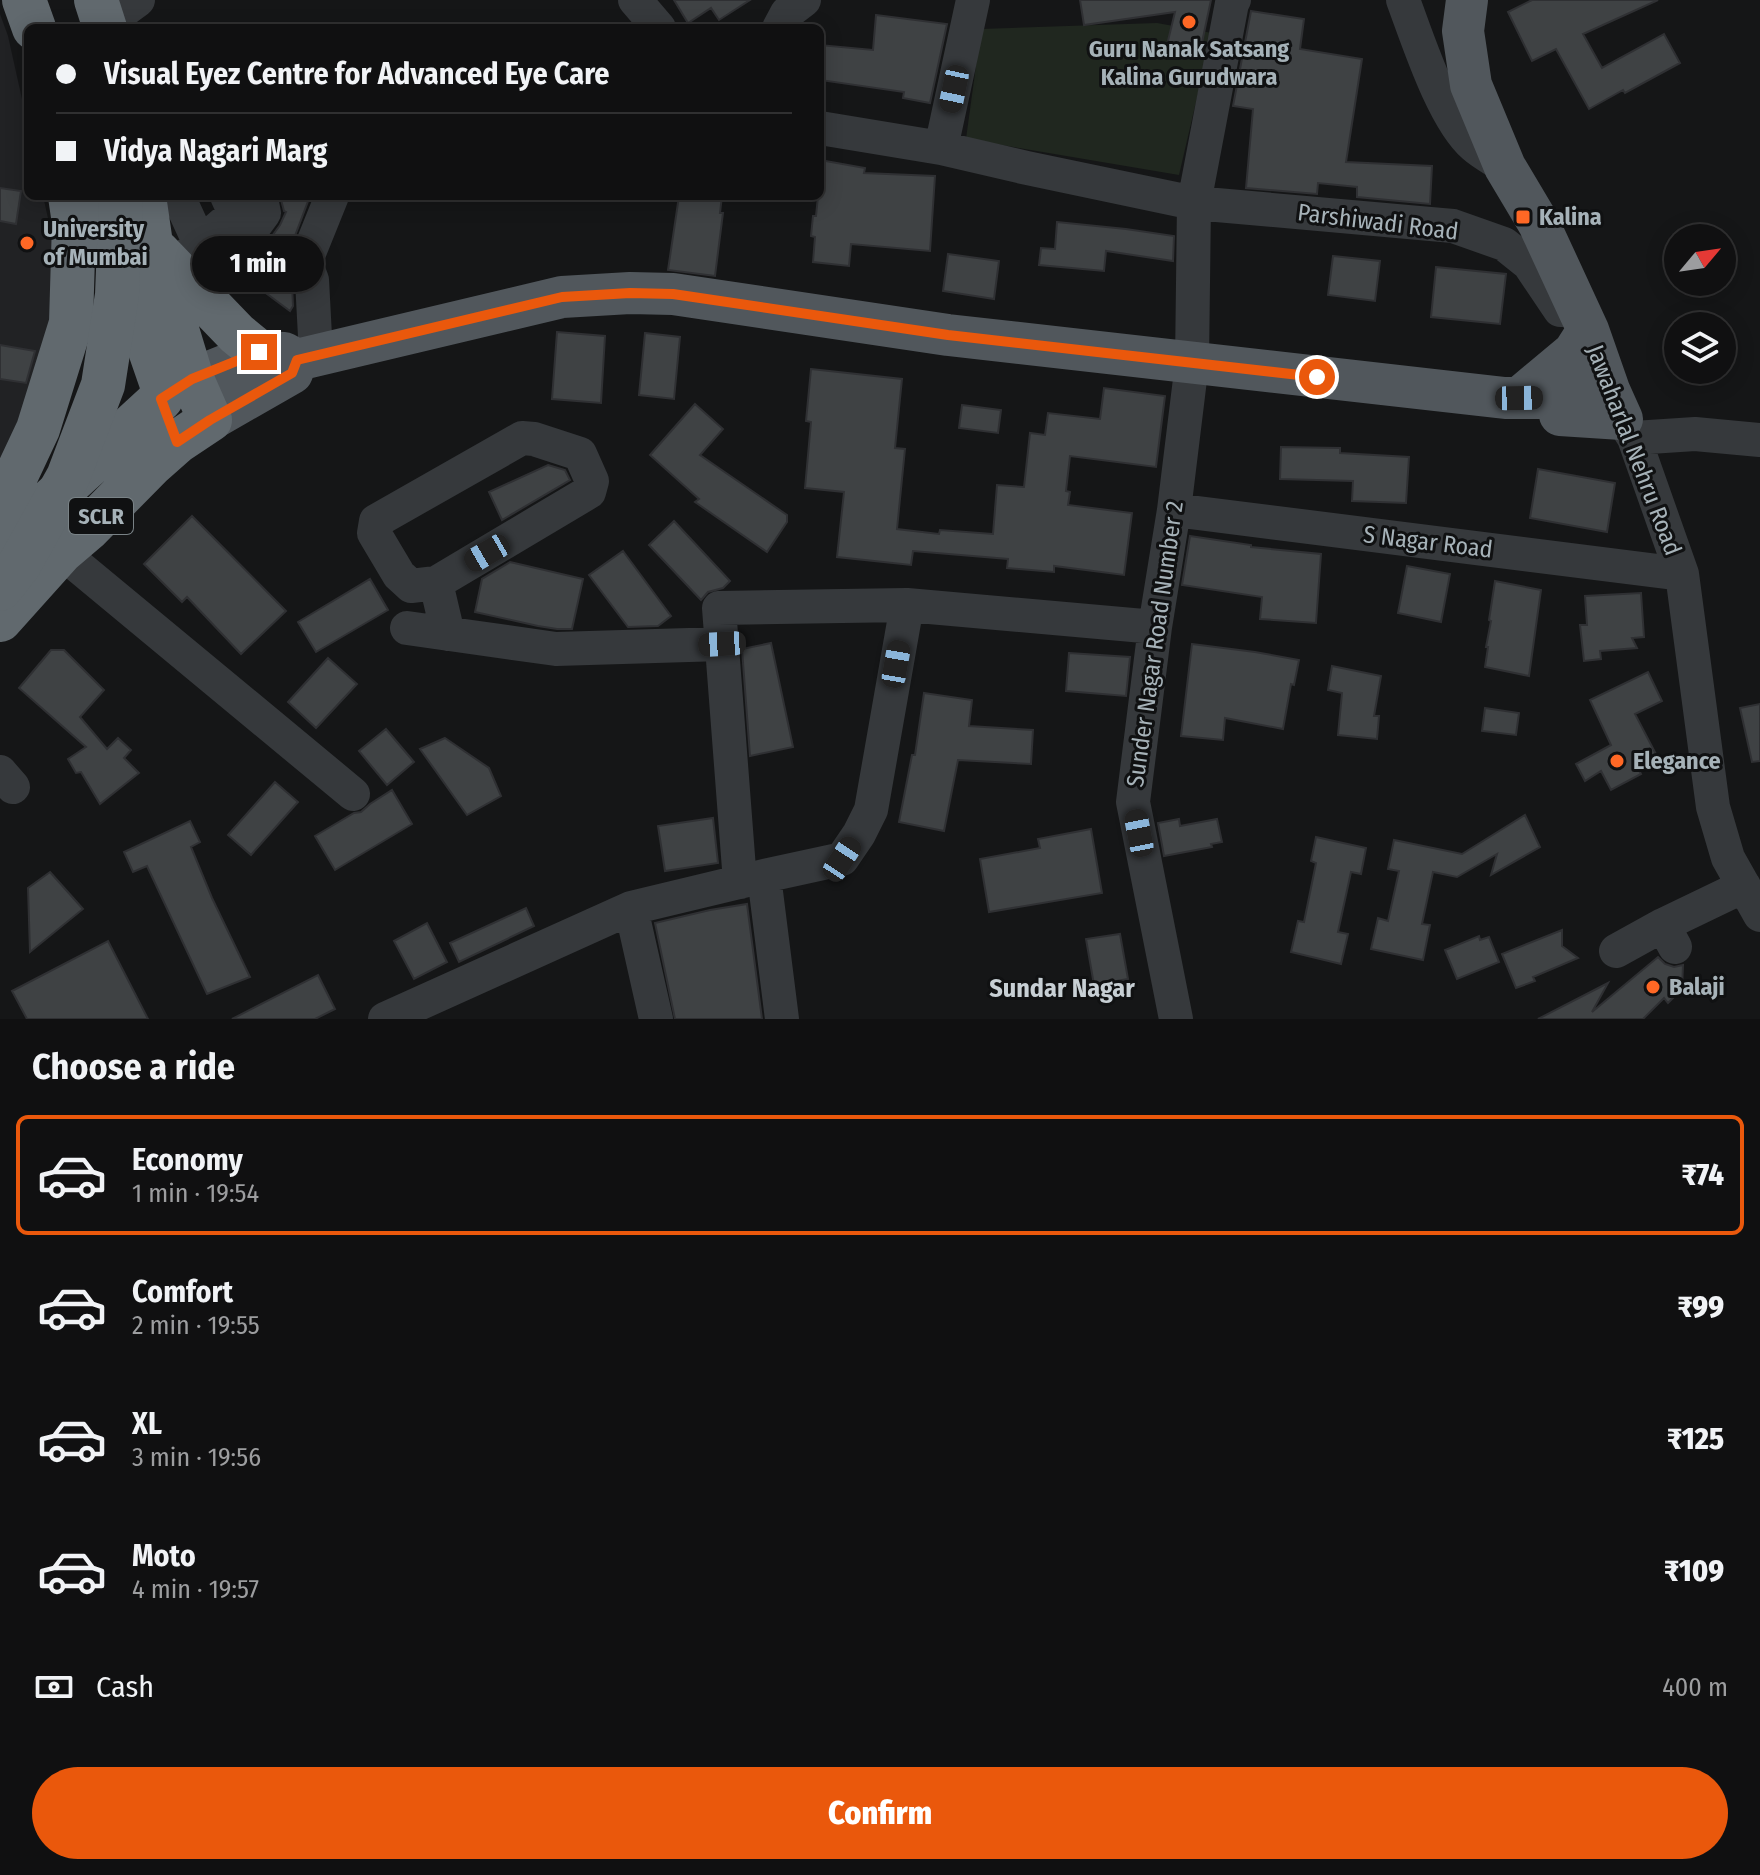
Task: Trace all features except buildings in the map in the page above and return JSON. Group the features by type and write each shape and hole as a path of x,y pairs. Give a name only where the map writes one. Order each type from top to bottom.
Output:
{"highway":[{"path":"24,0 33,24"},
{"path":"50,0 58,24"},
{"path":"0,510 38,429 71,323 74,223 71,200"},
{"path":"87,200 167,258 237,334 291,356"},
{"path":"0,541 42,464 76,377 89,292 93,200"},
{"path":"0,589 19,565 68,477 103,385 117,295 121,200"},
{"path":"145,200 167,258 177,389 194,431"},
{"path":"50,501 106,436 123,385 131,329 167,258"},
{"name":"SCLR","path":"0,541 177,389"},
{"name":"SCLR","path":"0,620 61,552 151,465 194,431"}],"main road":[{"name":"Jawaharlal Nehru Road","path":"1467,0 1463,31 1471,85 1505,167 1539,224 1582,318 1622,416"},
{"path":"177,389 291,356 562,297 630,293 673,294 948,335 1512,398 1622,416"},
{"path":"1512,398 1574,352 1582,318"},
{"path":"194,431 292,373 291,356"}],"street":[{"path":"635,0 656,24"},
{"path":"781,24 787,13 804,0"},
{"path":"941,148 973,0"},
{"name":"Sunder Nagar Road Number 2","path":"1176,1019 1133,802 1192,363 1194,203 1234,0"},
{"path":"1403,0 1437,89 1459,128 1473,146 1505,167"},
{"path":"824,129 941,148 1194,203"},
{"path":"167,258 177,200"},
{"path":"167,258 230,218 232,207 229,200"},
{"path":"167,258 219,274 264,213 259,200"},
{"path":"291,356 312,280 307,258 330,200"},
{"name":"Parshiwadi Road","path":"1194,203 1453,226 1504,244 1537,274 1560,310 1582,318"},
{"path":"1622,416 1695,434 1760,440"},
{"name":"Jawaharlal Nehru Road","path":"1622,416 1682,574 1713,807 1728,858 1752,900"},
{"path":"522,438 580,454 592,481 589,492 436,583 411,586 399,575 374,533 376,521 522,438"},
{"name":"S Nagar Road","path":"1174,510 1682,574"},
{"path":"61,552 353,794"},
{"path":"436,583 448,634"},
{"path":"782,1019 752,879 719,608 907,605 1155,627"},
{"path":"385,1019 631,908 842,859 871,810 907,605"},
{"path":"407,628 556,649 722,644"},
{"path":"1616,951 1669,936 1752,900"},
{"path":"631,908 656,1019"}],"shaded area":[{"name":"University of Mumbai","path":"0,14 24,108 24,200 44,200 64,289 0,479"},
{"path":"1157,23 1212,33 1179,175 966,139 981,29"}],"place":[{"name":"Guru Nanak Satsang Kalina Gurudwara","path":"1189,22"},
{"name":"Kalina","path":"1523,217"},
{"name":"University of Mumbai","path":"27,243"},
{"name":"Elegance","path":"1617,761"},
{"name":"Balaji","path":"1653,987"}],"district":[{"name":"Sundar Nagar","path":"1062,988"}],"route":[{"path":"259,352 192,379 161,399 177,442 292,373 297,360 562,297 630,293 673,294 948,335 1317,377"}]}
